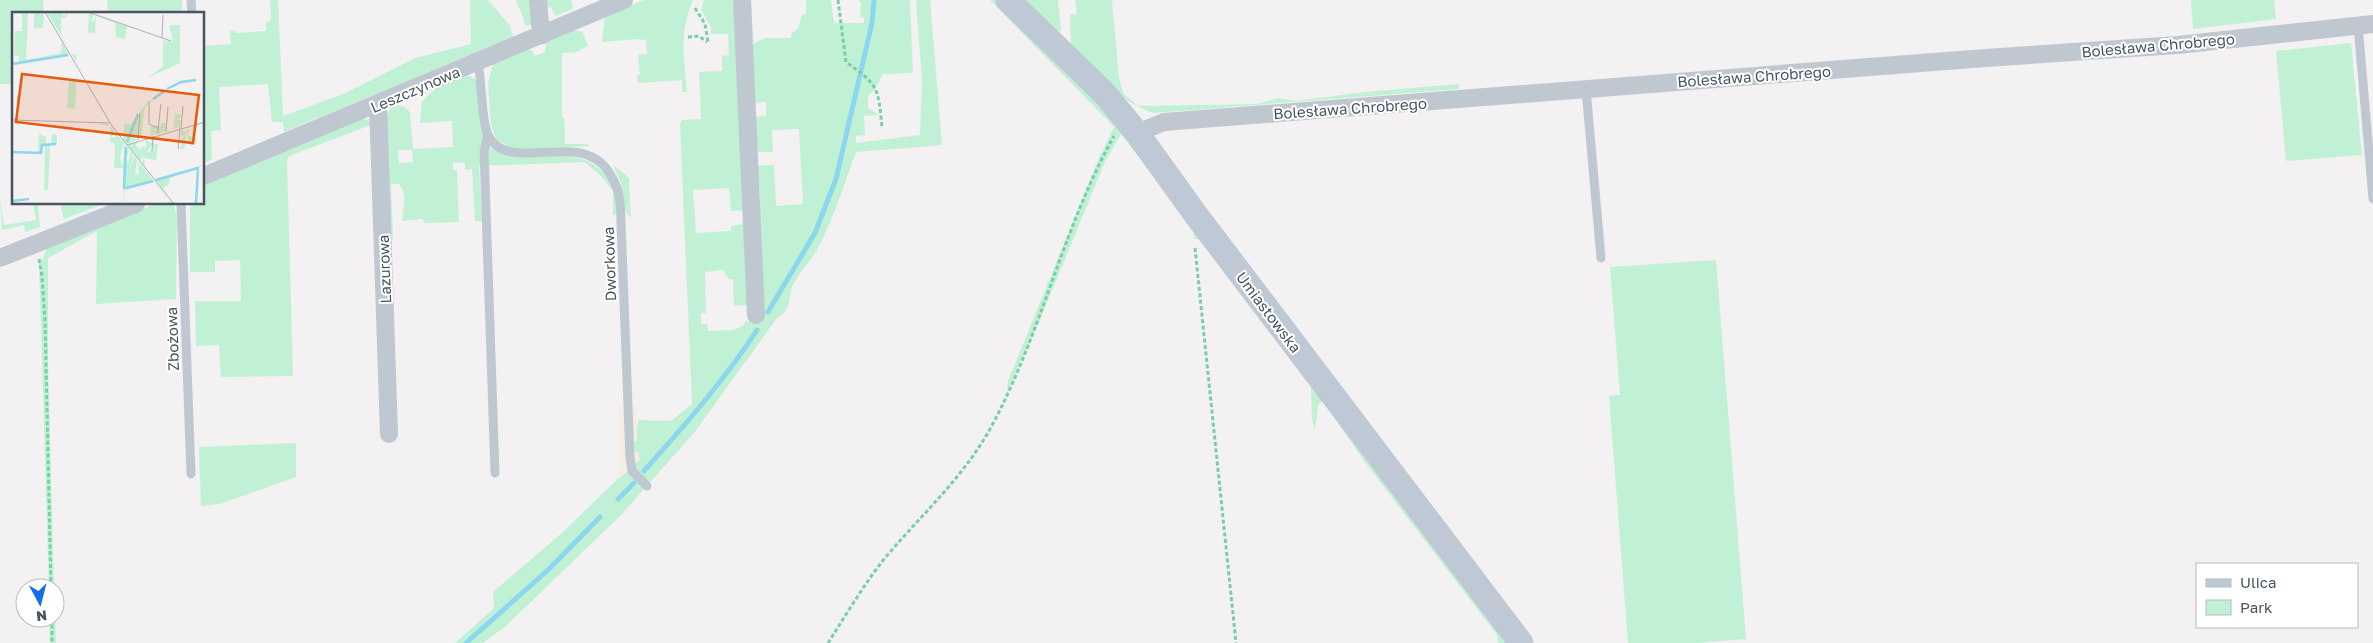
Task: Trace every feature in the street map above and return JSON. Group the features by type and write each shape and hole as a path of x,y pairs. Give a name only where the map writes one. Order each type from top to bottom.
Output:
{"main road":[{"name":"Umiastowska","path":"1008,0 1104,93 1131,126 1196,215 1518,640"}],"street":[{"path":"538,0 543,35"},
{"name":"Leszczynowa","path":"205,176 478,63 624,0"},
{"path":"742,0 756,315"},
{"name":"Bolesława Chrobrego","path":"1131,126 1586,89 2178,45 2366,24"},
{"name":"Lazurowa","path":"378,104 389,434"},
{"path":"0,258 134,205"}],"lane":[{"path":"2366,24 2373,199"},
{"path":"478,63 484,123 488,135 484,151 494,473"},
{"path":"1586,89 1602,258"},
{"name":"Dworkowa","path":"488,135 494,144 508,151 569,151 591,154 602,162 614,179 619,195 621,222 630,458 632,471 647,486"},
{"name":"Zbożowa","path":"181,205 191,474"}],"path":[{"path":"838,0 846,62 865,76 879,93 882,127"},
{"path":"688,37 699,36 708,42 705,24 695,8"},
{"path":"828,643 884,560 956,481 990,428 1049,290 1090,187 1113,138 1131,126"},
{"path":"1196,215 1193,226 1236,643"},
{"path":"35,245 42,276 45,320 51,578"},
{"path":"52,628 52,643"}],"green space":[{"path":"0,0 43,0 44,12 12,12 12,84 0,84"},
{"path":"107,0 182,0 182,12 108,12"},
{"path":"270,0 278,0 283,116 341,95 415,58 471,44 470,0 488,0 510,26 513,37 284,132 283,122 272,122 268,84 219,87 221,130 211,131 212,159 207,162 205,159 205,46 231,44 230,31 235,31 235,33 266,31 266,22 271,21"},
{"path":"516,0 532,0 533,24 526,26"},
{"path":"546,0 571,0 573,9 555,16 551,7 547,8"},
{"path":"644,0 693,0 684,34 687,92 682,92 682,80 638,83 637,75 640,75 638,55 647,54 646,40 602,42 605,16"},
{"path":"704,0 737,0 745,210 731,211 729,188 693,190 696,233 731,231 731,226 745,224 749,305 734,306 733,279 729,279 723,270 705,272 706,313 701,313 701,324 707,324 708,331 732,330 743,326 746,320 747,322 752,322 756,219 760,199 755,166 774,165 776,206 803,204 799,129 772,130 773,152 754,152 752,117 766,116 766,102 751,103 746,0 751,0 753,44 765,38 791,38 792,33 798,28 802,15 806,14 806,0 831,0 834,23 864,23 864,18 860,17 861,3 858,0 910,0 913,73 883,74 875,89 868,96 868,108 879,115 864,116 865,135 856,136 856,143 920,135 922,80 916,0 930,0 942,145 856,152 825,235 793,285 788,307 777,318 694,433 619,517 506,626 483,643 455,643 494,608 493,592 563,532 631,466 630,443 637,441 636,431 639,420 671,421 692,404 680,125 682,120 701,119 699,72 722,71 722,56 729,55 728,34 711,34 711,28 701,9"},
{"path":"990,0 996,0 1115,119 1511,643 1498,643 1497,635 1364,461 1323,401 1318,405 1315,431 1312,420 1311,386 1200,239 1194,239 1193,226 1121,134 1105,162 1039,322 1007,393 1008,381 1099,158 1114,127"},
{"path":"1022,0 1058,0 1061,30 1058,32"},
{"path":"1075,0 1112,0 1119,78 1123,93 1138,106 1258,104 1278,98 1295,101 1365,92 1459,84 1459,89 1154,113 1141,108 1119,94 1071,47 1070,15 1077,14"},
{"path":"2191,0 2274,0 2276,19 2193,29"},
{"path":"573,30 582,32 588,46 576,52 562,53 562,118 564,117 565,144 587,144 590,146 514,149 497,140 491,126 488,83 493,64 524,50 531,50 535,56 545,52 551,40"},
{"path":"2351,43 2362,155 2286,161 2276,51"},
{"path":"469,76 475,79 479,87 484,143 500,152 518,156 570,157 586,160 601,170 613,187 618,213 613,215 613,191 601,176 585,162 479,166 482,221 475,221 472,169 465,170 465,163 453,163 453,170 457,170 459,222 424,223 423,219 402,221 404,202 402,188 399,184 391,184 393,239 378,240 376,123 289,156 287,161 293,376 221,377 219,345 196,346 195,301 241,301 240,260 215,261 215,272 190,272 190,208 191,205 205,205 205,185 362,119 374,120 386,116 391,109 397,106 403,107 410,112 413,149 453,147 452,121 420,123 422,102 431,92 449,81","holes":["398,150 412,150 413,162 399,163"]},
{"path":"613,165 629,178 631,219 626,211 621,183"},
{"path":"0,201 4,225 36,220 33,205 38,205 40,227 25,232 24,225 2,230"},
{"path":"60,205 100,205 64,219"},
{"path":"153,205 174,205 177,217 176,299 96,304 97,231 48,258 48,363 54,578 49,578 39,261 42,260 47,249"},
{"path":"1716,260 1746,639 1696,643 1628,643 1609,396 1620,395 1610,267"},
{"path":"296,443 296,477 220,504 201,506 199,447"},
{"path":"49,628 56,628 56,643 50,643"}],"sand":[{"path":"619,407 637,408 637,441 630,443 630,450 638,452 640,459 619,479"}],"waterway":[{"path":"768,312 815,233 836,179 872,23 874,0"},
{"path":"644,471 689,420 757,330"},
{"path":"618,499 634,483"},
{"path":"466,643 548,570 600,517"}]}
